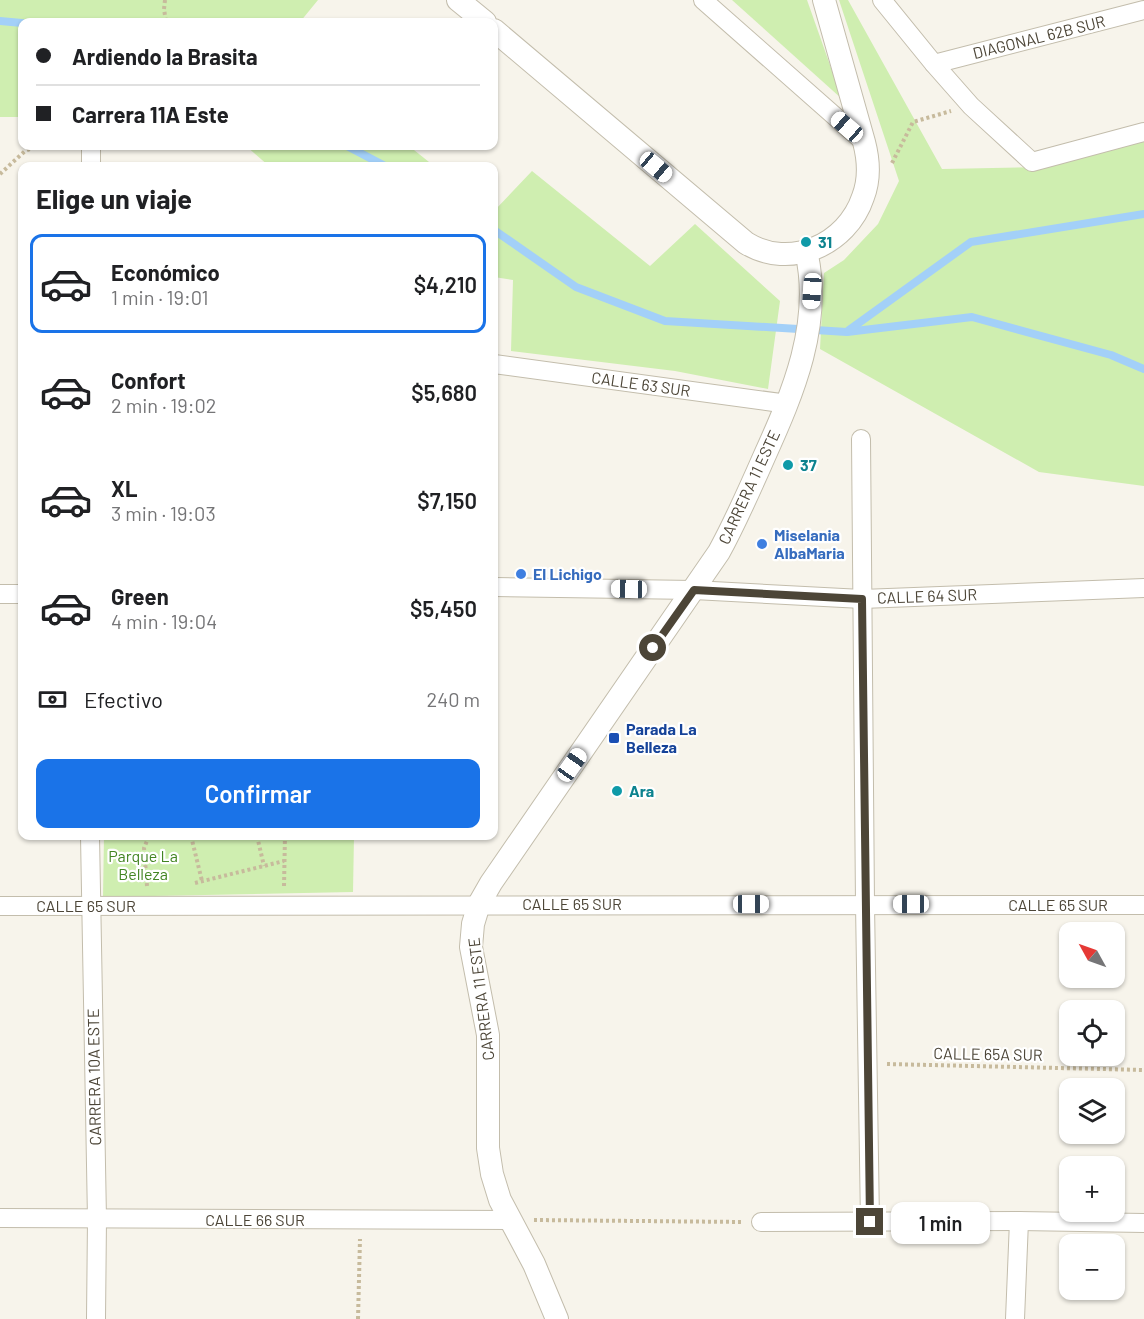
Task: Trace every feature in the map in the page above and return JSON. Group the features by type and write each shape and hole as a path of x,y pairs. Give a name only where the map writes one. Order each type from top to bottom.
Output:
{"street":[{"path":"458,0 479,18"},
{"path":"703,0 864,142"},
{"path":"498,33 746,243 771,254 786,255 806,251 832,238 848,224 856,212 867,185 868,156 824,0"},
{"path":"882,0 971,106 1032,162 1144,132"},
{"name":"DIAGONAL 62B SUR","path":"934,64 1144,10"},
{"name":"CARRERA 11 ESTE","path":"557,1319 534,1264 500,1200 492,1174 488,1148 488,1035 471,947 473,924 479,904 491,882 694,590 719,552 742,509 799,374 810,312 811,272 806,251"},
{"name":"CALLE 63 SUR","path":"498,365 788,404"},
{"path":"861,439 870,1222"},
{"name":"CALLE 64 SUR","path":"498,587 694,590 862,599 1144,588"},
{"path":"0,594 18,594"},
{"name":"CARRERA 10A ESTE","path":"90,840 97,1219 96,1319"},
{"name":"CALLE 65 SUR","path":"0,906 1144,905"},
{"name":"CALLE 66 SUR","path":"0,1218 510,1220"},
{"path":"1015,1319 1019,1221"},
{"path":"760,1222 1144,1223"}],"path":[{"path":"165,0 166,18"},
{"path":"891,165 914,122 971,106"},
{"path":"0,174 27,150"},
{"path":"147,840 144,848 147,895"},
{"path":"192,840 202,881"},
{"path":"257,840 264,866"},
{"path":"284,888 285,840"},
{"path":"191,884 284,861"},
{"name":"CALLE 65A SUR","path":"867,1063 1144,1070"},
{"path":"510,1220 760,1222"},
{"path":"358,1319 360,1221"}],"green space":[{"path":"0,0 318,0 303,18 18,18 18,117 0,117"},
{"path":"732,0 807,0 842,99"},
{"path":"839,0 848,0 942,169 1047,167 1144,140 1144,486 1039,472 820,349 824,273 844,260 878,224 899,181"},
{"path":"251,150 414,150 429,162 264,162"},
{"path":"532,171 650,266 695,224 780,301 768,389 675,371 511,351 513,280 498,278 498,207"},
{"name":"Parque La Belleza","path":"104,840 354,840 353,892 103,897"}],"waterway":[{"path":"0,21 18,23"},
{"path":"355,150 377,162"},
{"path":"849,330 971,242 1144,214"},
{"path":"498,233 576,287 665,321 847,332 972,317 1111,355 1144,369"}],"place":[{"name":"31","path":"806,242"},
{"name":"37","path":"788,465"},
{"name":"Miselania AlbaMaria","path":"762,544"},
{"name":"El Lichigo","path":"521,574"},
{"name":"Parada La Belleza","path":"614,738"},
{"name":"Ara","path":"617,791"}],"route":[{"path":"653,648 694,590 862,599 870,1222"}]}
